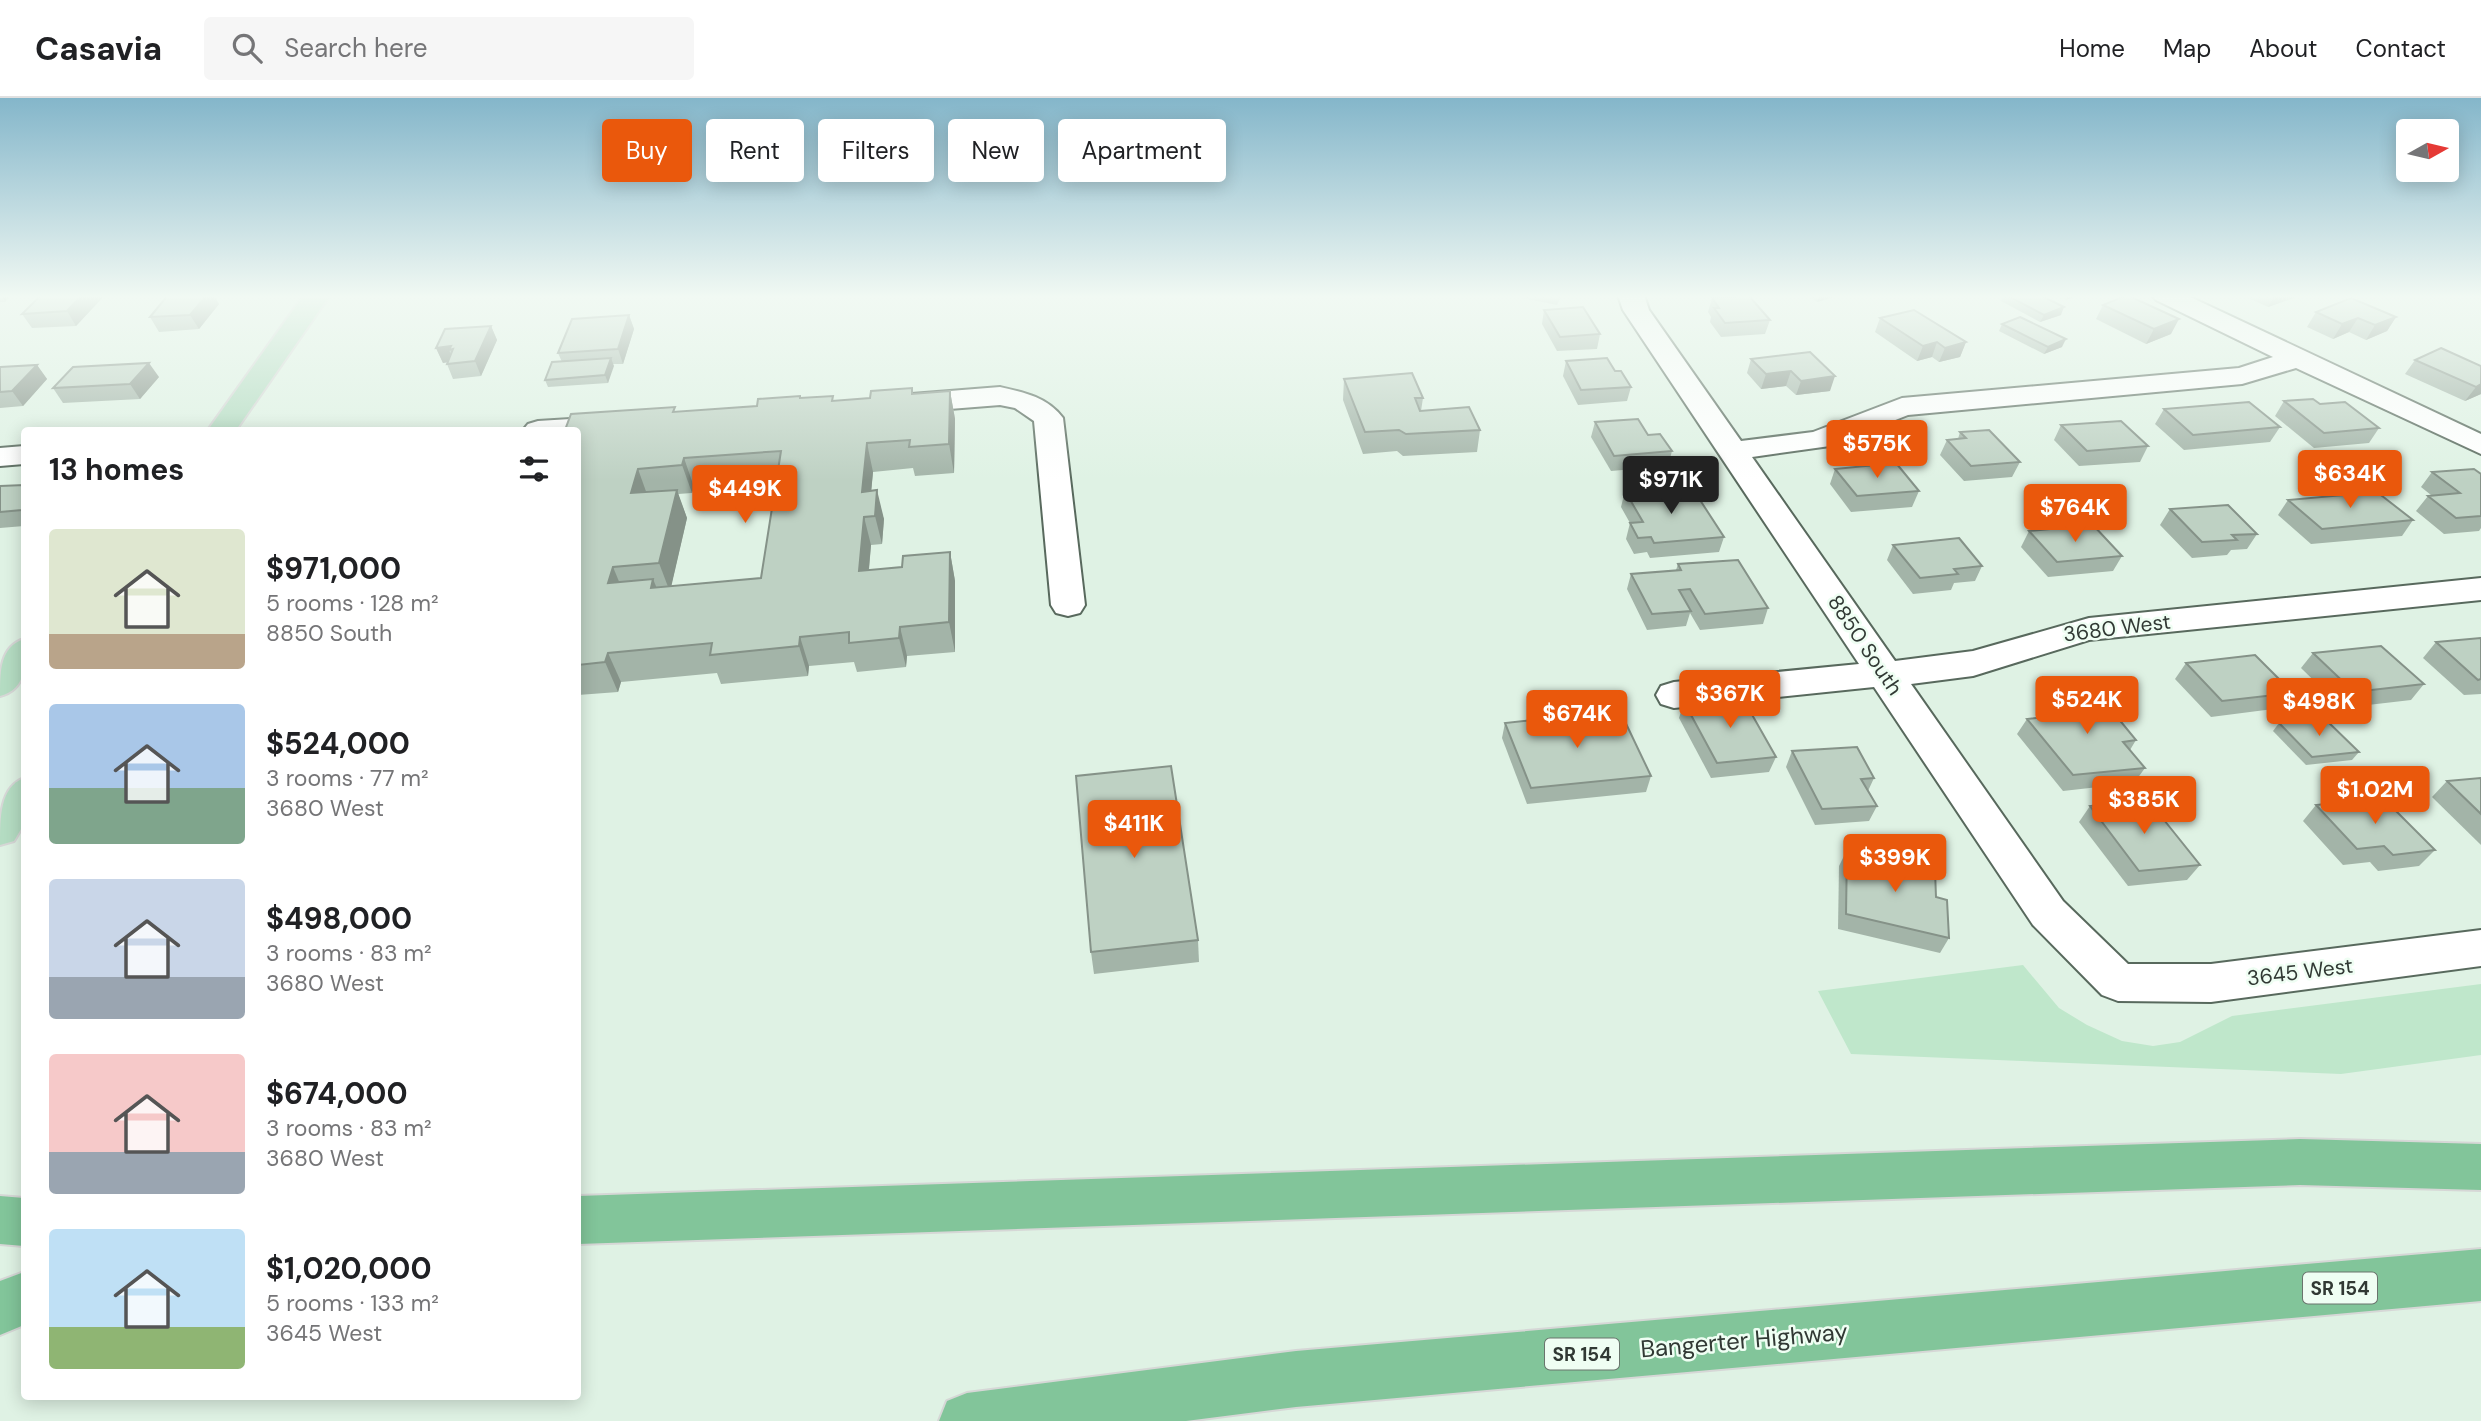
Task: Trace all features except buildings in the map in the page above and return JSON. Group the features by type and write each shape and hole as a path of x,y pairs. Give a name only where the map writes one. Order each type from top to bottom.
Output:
{"highway":[{"path":"581,1220 2300,1162 2481,1167"},
{"path":"0,1220 21,1222"},
{"name":"Bangerter Highway","path":"967,1421 1296,1379 2481,1275"},
{"path":"0,1308 21,1299"}],"main road":[{"path":"224,427 274,357"},
{"path":"0,684 21,655"}],"street":[{"name":"8850 South","path":"1668,357 2048,913 2118,982"},
{"path":"1732,451 1819,440 1902,407 2242,376 2298,358 2481,445"},
{"path":"868,407 1000,396 1024,401 1048,418 1068,605"},
{"path":"581,427 644,423"},
{"path":"0,457 21,455"},
{"name":"3680 West","path":"1674,695 1886,675 1988,661 2051,637 2089,629 2481,589"},
{"name":"3645 West","path":"2118,982 2211,983 2481,948"}],"green space":[{"path":"2023,965 2059,1008 2122,1041 2153,1046 2180,1042 2232,1016 2481,984 2481,1055 2341,1074 1851,1054 1818,991"}]}
